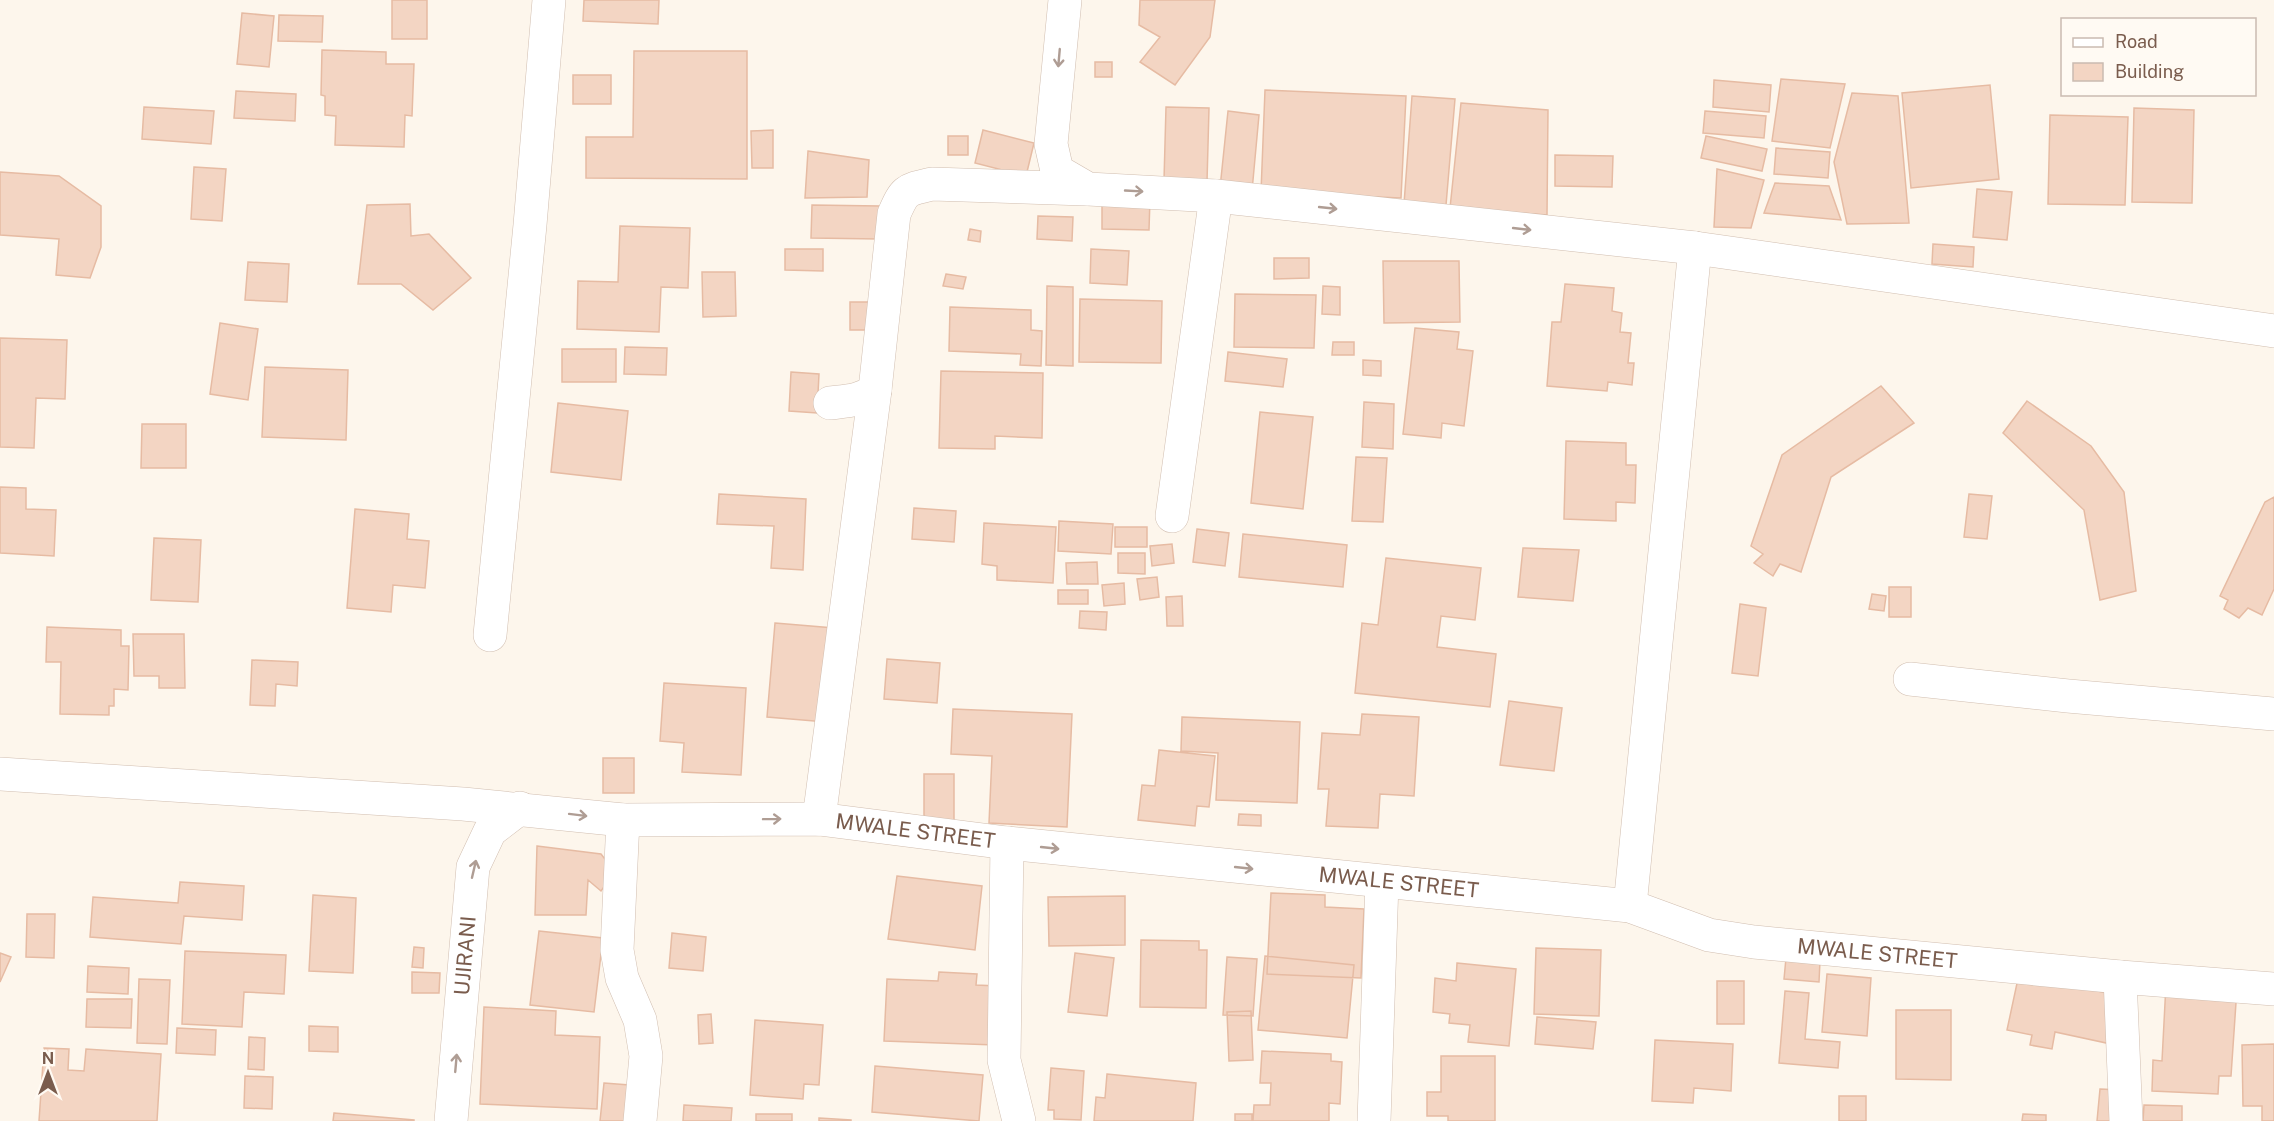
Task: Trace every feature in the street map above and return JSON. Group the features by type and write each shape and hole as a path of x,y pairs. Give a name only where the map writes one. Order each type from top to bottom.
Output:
{"street":[{"path":"490,635 529,237 549,0"},
{"path":"1065,0 1051,144 1057,171 1088,189"},
{"path":"819,819 875,390 894,214 903,194 912,189 932,184 1216,195 1695,248 2274,331"},
{"path":"1172,516 1216,195"},
{"path":"1630,906 1695,248"},
{"path":"830,403 858,400 875,390"},
{"path":"1910,679 2274,714"},
{"name":"MWALE STREET","path":"0,774 520,808 623,820 819,819 1007,843 1630,906 1709,934 1754,942 2120,977 2274,989"},
{"name":"UJIRANI","path":"451,1121 473,867 490,831 520,808"},
{"path":"623,820 617,950 622,978 640,1020 646,1056 640,1121"},
{"path":"1007,843 1004,1060 1019,1121"},
{"path":"1374,1121 1382,882"},
{"path":"2120,977 2126,1121"}],"building":[{"path":"392,0 427,0 427,39 392,39"},
{"path":"584,0 659,0 658,24 583,21"},
{"path":"1140,0 1215,0 1210,37 1175,85 1140,62 1160,37 1139,25"},
{"path":"242,13 274,16 269,67 237,64"},
{"path":"279,15 323,16 322,42 278,41"},
{"path":"322,50 386,52 386,64 414,64 412,116 405,115 404,147 335,145 336,116 325,115 325,96 321,95"},
{"path":"634,51 747,51 747,179 586,178 586,137 633,137"},
{"path":"1095,62 1112,62 1112,77 1095,77"},
{"path":"573,75 611,75 611,104 573,104"},
{"path":"1781,79 1845,84 1830,148 1772,141"},
{"path":"1714,80 1771,85 1769,112 1713,107"},
{"path":"1990,85 1999,179 1911,188 1902,93"},
{"path":"1265,90 1406,96 1401,198 1261,192"},
{"path":"236,91 296,94 295,121 234,118"},
{"path":"1852,93 1898,96 1909,223 1847,224 1834,162"},
{"path":"1412,96 1455,99 1446,205 1404,204"},
{"path":"1461,103 1548,110 1547,215 1450,208"},
{"path":"144,107 214,111 211,144 142,139"},
{"path":"1166,107 1209,108 1207,182 1164,180"},
{"path":"2134,108 2194,110 2192,203 2132,202"},
{"path":"1228,111 1259,115 1252,191 1220,188"},
{"path":"1705,111 1766,116 1764,138 1703,133"},
{"path":"2050,115 2128,117 2125,205 2048,204"},
{"path":"773,130 773,168 752,168 751,131"},
{"path":"983,130 1034,143 1026,176 975,163"},
{"path":"948,136 968,136 968,155 948,155"},
{"path":"1706,136 1767,149 1762,171 1701,158"},
{"path":"1776,148 1830,152 1828,178 1774,174"},
{"path":"808,151 869,160 867,197 805,198"},
{"path":"1555,155 1613,156 1612,187 1555,186"},
{"path":"194,167 226,169 222,221 191,219"},
{"path":"1717,169 1764,180 1751,228 1714,227"},
{"path":"0,172 59,176 101,206 101,247 90,278 56,275 59,239 0,235"},
{"path":"1775,183 1829,186 1841,220 1764,213"},
{"path":"1977,189 2012,192 2007,240 1973,237"},
{"path":"1102,199 1150,199 1149,230 1102,229"},
{"path":"410,204 411,236 429,234 471,278 433,310 401,284 358,284 367,205"},
{"path":"812,205 880,206 879,239 811,238"},
{"path":"1038,216 1073,217 1072,241 1037,239"},
{"path":"620,226 690,228 688,288 661,287 659,332 577,329 578,281 618,282"},
{"path":"970,229 981,231 980,242 968,240"},
{"path":"1933,244 1974,247 1973,267 1932,264"},
{"path":"785,249 823,249 823,271 785,270"},
{"path":"1091,249 1129,251 1127,285 1090,283"},
{"path":"1274,258 1309,258 1309,278 1274,279"},
{"path":"1383,261 1459,261 1460,322 1384,323"},
{"path":"248,262 289,264 287,302 245,300"},
{"path":"702,272 735,272 736,316 703,317"},
{"path":"946,274 966,277 963,289 943,286"},
{"path":"1565,284 1614,288 1612,311 1622,313 1620,332 1631,333 1628,363 1634,363 1632,385 1608,382 1607,391 1547,386 1552,322 1561,322"},
{"path":"1047,286 1073,287 1073,366 1046,365"},
{"path":"1323,286 1340,287 1340,315 1322,314"},
{"path":"1235,294 1316,295 1314,348 1234,347"},
{"path":"1080,299 1162,301 1161,363 1079,362"},
{"path":"850,302 882,302 882,330 850,330"},
{"path":"950,307 1031,310 1031,330 1042,331 1041,366 1020,365 1021,354 949,351"},
{"path":"220,323 258,329 248,400 210,394"},
{"path":"1415,328 1459,332 1457,349 1473,351 1464,426 1442,423 1441,438 1403,434"},
{"path":"0,338 67,340 65,399 36,398 34,448 0,447"},
{"path":"1333,342 1354,342 1354,355 1332,355"},
{"path":"625,347 667,348 666,375 624,374"},
{"path":"562,349 616,349 616,382 562,382"},
{"path":"1228,352 1287,359 1283,387 1225,381"},
{"path":"1363,360 1381,361 1381,376 1363,375"},
{"path":"265,367 348,370 346,440 262,437"},
{"path":"941,371 1043,373 1042,438 995,436 995,449 939,448"},
{"path":"791,372 819,374 817,413 789,411"},
{"path":"1881,386 1914,423 1831,477 1801,572 1780,564 1773,576 1754,563 1763,554 1751,546 1782,455"},
{"path":"2027,401 2091,446 2124,492 2136,591 2100,600 2084,510 2003,433"},
{"path":"1364,402 1394,404 1393,449 1362,447"},
{"path":"558,403 628,411 621,480 551,472"},
{"path":"1260,412 1313,417 1303,509 1251,503"},
{"path":"142,424 186,424 186,468 141,468"},
{"path":"1566,441 1626,443 1626,465 1636,465 1635,503 1616,502 1616,521 1564,519"},
{"path":"1356,457 1387,458 1383,522 1352,521"},
{"path":"0,487 26,488 26,509 56,510 54,556 0,553"},
{"path":"719,494 806,499 803,570 771,568 774,526 717,524"},
{"path":"1969,494 1992,496 1987,539 1964,537"},
{"path":"2274,497 2274,589 2262,615 2248,608 2239,618 2224,609 2228,600 2220,596 2265,502"},
{"path":"914,508 956,511 954,542 912,539"},
{"path":"355,509 409,514 407,539 429,541 425,588 393,585 391,612 347,608"},
{"path":"1059,521 1113,524 1111,554 1058,551"},
{"path":"984,523 1056,527 1053,583 997,580 997,566 982,564"},
{"path":"1115,527 1147,527 1147,547 1115,547"},
{"path":"1197,529 1229,533 1225,566 1193,562"},
{"path":"1243,534 1347,545 1343,587 1239,577"},
{"path":"154,538 201,540 198,602 151,600"},
{"path":"1172,544 1174,563 1152,566 1150,546"},
{"path":"1523,548 1579,550 1573,601 1518,597"},
{"path":"1118,553 1145,553 1145,574 1118,573"},
{"path":"1386,558 1481,568 1475,620 1441,616 1437,647 1496,654 1490,707 1355,693 1362,623 1378,625"},
{"path":"1097,562 1098,584 1067,584 1066,563"},
{"path":"1157,577 1159,597 1140,600 1137,579"},
{"path":"1124,583 1125,604 1104,606 1102,585"},
{"path":"1889,587 1911,587 1911,617 1889,617"},
{"path":"1058,590 1088,590 1088,604 1058,604"},
{"path":"1872,594 1886,596 1884,611 1869,609"},
{"path":"1182,596 1183,626 1167,626 1166,597"},
{"path":"1740,604 1766,608 1758,676 1732,673"},
{"path":"1080,611 1107,612 1106,630 1079,628"},
{"path":"775,623 834,628 826,722 767,717"},
{"path":"47,627 121,630 121,646 129,646 128,690 114,689 114,706 109,706 109,715 60,714 61,662 46,662"},
{"path":"133,634 184,634 185,688 159,688 159,676 134,676"},
{"path":"887,659 940,663 937,703 884,699"},
{"path":"252,660 298,662 297,686 276,684 275,706 250,705"},
{"path":"664,683 746,688 741,775 682,772 684,743 660,741"},
{"path":"1509,701 1562,708 1554,771 1500,765"},
{"path":"953,709 1072,714 1067,827 989,823 992,756 951,754"},
{"path":"1362,714 1419,717 1414,796 1380,794 1378,828 1326,826 1329,789 1318,789 1322,733 1360,735"},
{"path":"1182,717 1300,722 1297,803 1216,800 1218,753 1181,751"},
{"path":"1159,750 1215,756 1209,807 1197,806 1195,826 1138,820 1142,785 1155,786"},
{"path":"603,758 634,758 634,793 603,793"},
{"path":"924,774 954,774 954,820 924,820"},
{"path":"1239,814 1261,815 1261,826 1238,825"},
{"path":"537,846 601,854 615,872 601,891 588,880 586,915 535,915"},
{"path":"897,876 982,886 975,950 888,939"},
{"path":"180,882 244,886 242,920 184,916 181,944 90,937 93,897 178,903"},
{"path":"1271,893 1325,895 1325,907 1364,909 1361,978 1267,974"},
{"path":"313,895 356,898 353,973 309,971"},
{"path":"1125,896 1125,945 1049,946 1048,897"},
{"path":"27,914 55,914 54,958 26,957"},
{"path":"539,931 603,938 594,1012 530,1005"},
{"path":"672,933 706,937 703,971 669,968"},
{"path":"1141,940 1199,941 1199,950 1207,950 1206,1008 1140,1007"},
{"path":"414,947 424,948 423,968 412,967"},
{"path":"1536,948 1601,950 1599,1016 1534,1014"},
{"path":"185,951 286,955 284,994 244,992 242,1027 182,1024"},
{"path":"0,953 11,957 0,982"},
{"path":"1075,953 1114,958 1107,1016 1068,1012"},
{"path":"1265,956 1354,965 1347,1038 1258,1030"},
{"path":"1227,957 1257,959 1253,1016 1223,1015"},
{"path":"1786,958 1820,961 1819,982 1784,979"},
{"path":"1457,963 1516,969 1509,1046 1468,1042 1470,1025 1449,1023 1450,1014 1433,1012 1435,978 1456,981"},
{"path":"88,966 129,968 128,994 87,992"},
{"path":"412,972 440,973 439,993 412,993"},
{"path":"939,972 977,974 976,985 998,986 995,1045 884,1041 887,979 938,981"},
{"path":"1827,974 1871,978 1867,1036 1822,1032"},
{"path":"2019,974 2121,996 2111,1044 2055,1032 2052,1049 2030,1045 2032,1035 2007,1030"},
{"path":"139,979 170,980 167,1044 137,1043"},
{"path":"1717,981 1744,981 1744,1024 1717,1024"},
{"path":"2166,984 2237,988 2231,1076 2219,1076 2218,1094 2152,1091 2153,1060 2162,1061"},
{"path":"1785,991 1809,993 1805,1039 1840,1042 1838,1068 1779,1063"},
{"path":"87,999 132,999 131,1028 86,1027"},
{"path":"484,1007 556,1011 555,1035 600,1037 597,1109 480,1104"},
{"path":"1896,1010 1951,1010 1951,1080 1896,1079"},
{"path":"1251,1011 1253,1060 1229,1061 1227,1012"},
{"path":"711,1014 713,1043 699,1044 698,1015"},
{"path":"1537,1017 1596,1022 1593,1049 1535,1044"},
{"path":"755,1020 823,1025 819,1085 804,1084 803,1099 750,1095"},
{"path":"309,1026 338,1027 338,1052 309,1051"},
{"path":"177,1028 216,1030 215,1055 176,1053"},
{"path":"249,1037 265,1038 264,1070 248,1069"},
{"path":"1655,1040 1733,1044 1731,1091 1694,1088 1693,1103 1652,1101"},
{"path":"2274,1044 2274,1121 2262,1121 2262,1106 2243,1106 2242,1045"},
{"path":"44,1048 69,1049 68,1070 84,1071 86,1049 161,1054 157,1121 39,1121"},
{"path":"1262,1051 1331,1054 1331,1061 1342,1062 1340,1104 1329,1103 1329,1121 1253,1121 1254,1105 1270,1105 1271,1083 1260,1083"},
{"path":"1441,1056 1495,1056 1495,1121 1448,1121 1448,1116 1427,1116 1427,1092 1441,1092"},
{"path":"875,1066 983,1075 979,1121 872,1112"},
{"path":"1051,1068 1084,1071 1081,1120 1054,1119 1054,1110 1048,1110"},
{"path":"1107,1074 1196,1083 1193,1121 1094,1121 1096,1097 1105,1098"},
{"path":"245,1076 273,1077 272,1109 244,1108"},
{"path":"604,1083 642,1086 639,1121 600,1121"},
{"path":"2100,1089 2121,1090 2119,1121 2097,1121"},
{"path":"1839,1096 1866,1096 1866,1121 1839,1121"},
{"path":"684,1105 732,1108 731,1121 683,1121"},
{"path":"2144,1105 2182,1106 2182,1121 2143,1121"},
{"path":"334,1113 414,1120 414,1121 333,1121"},
{"path":"756,1114 792,1114 792,1121 756,1121"},
{"path":"1235,1114 1252,1114 1252,1121 1235,1121"},
{"path":"2023,1114 2046,1115 2046,1121 2022,1121"},
{"path":"819,1118 851,1120 851,1121 819,1121"}]}
